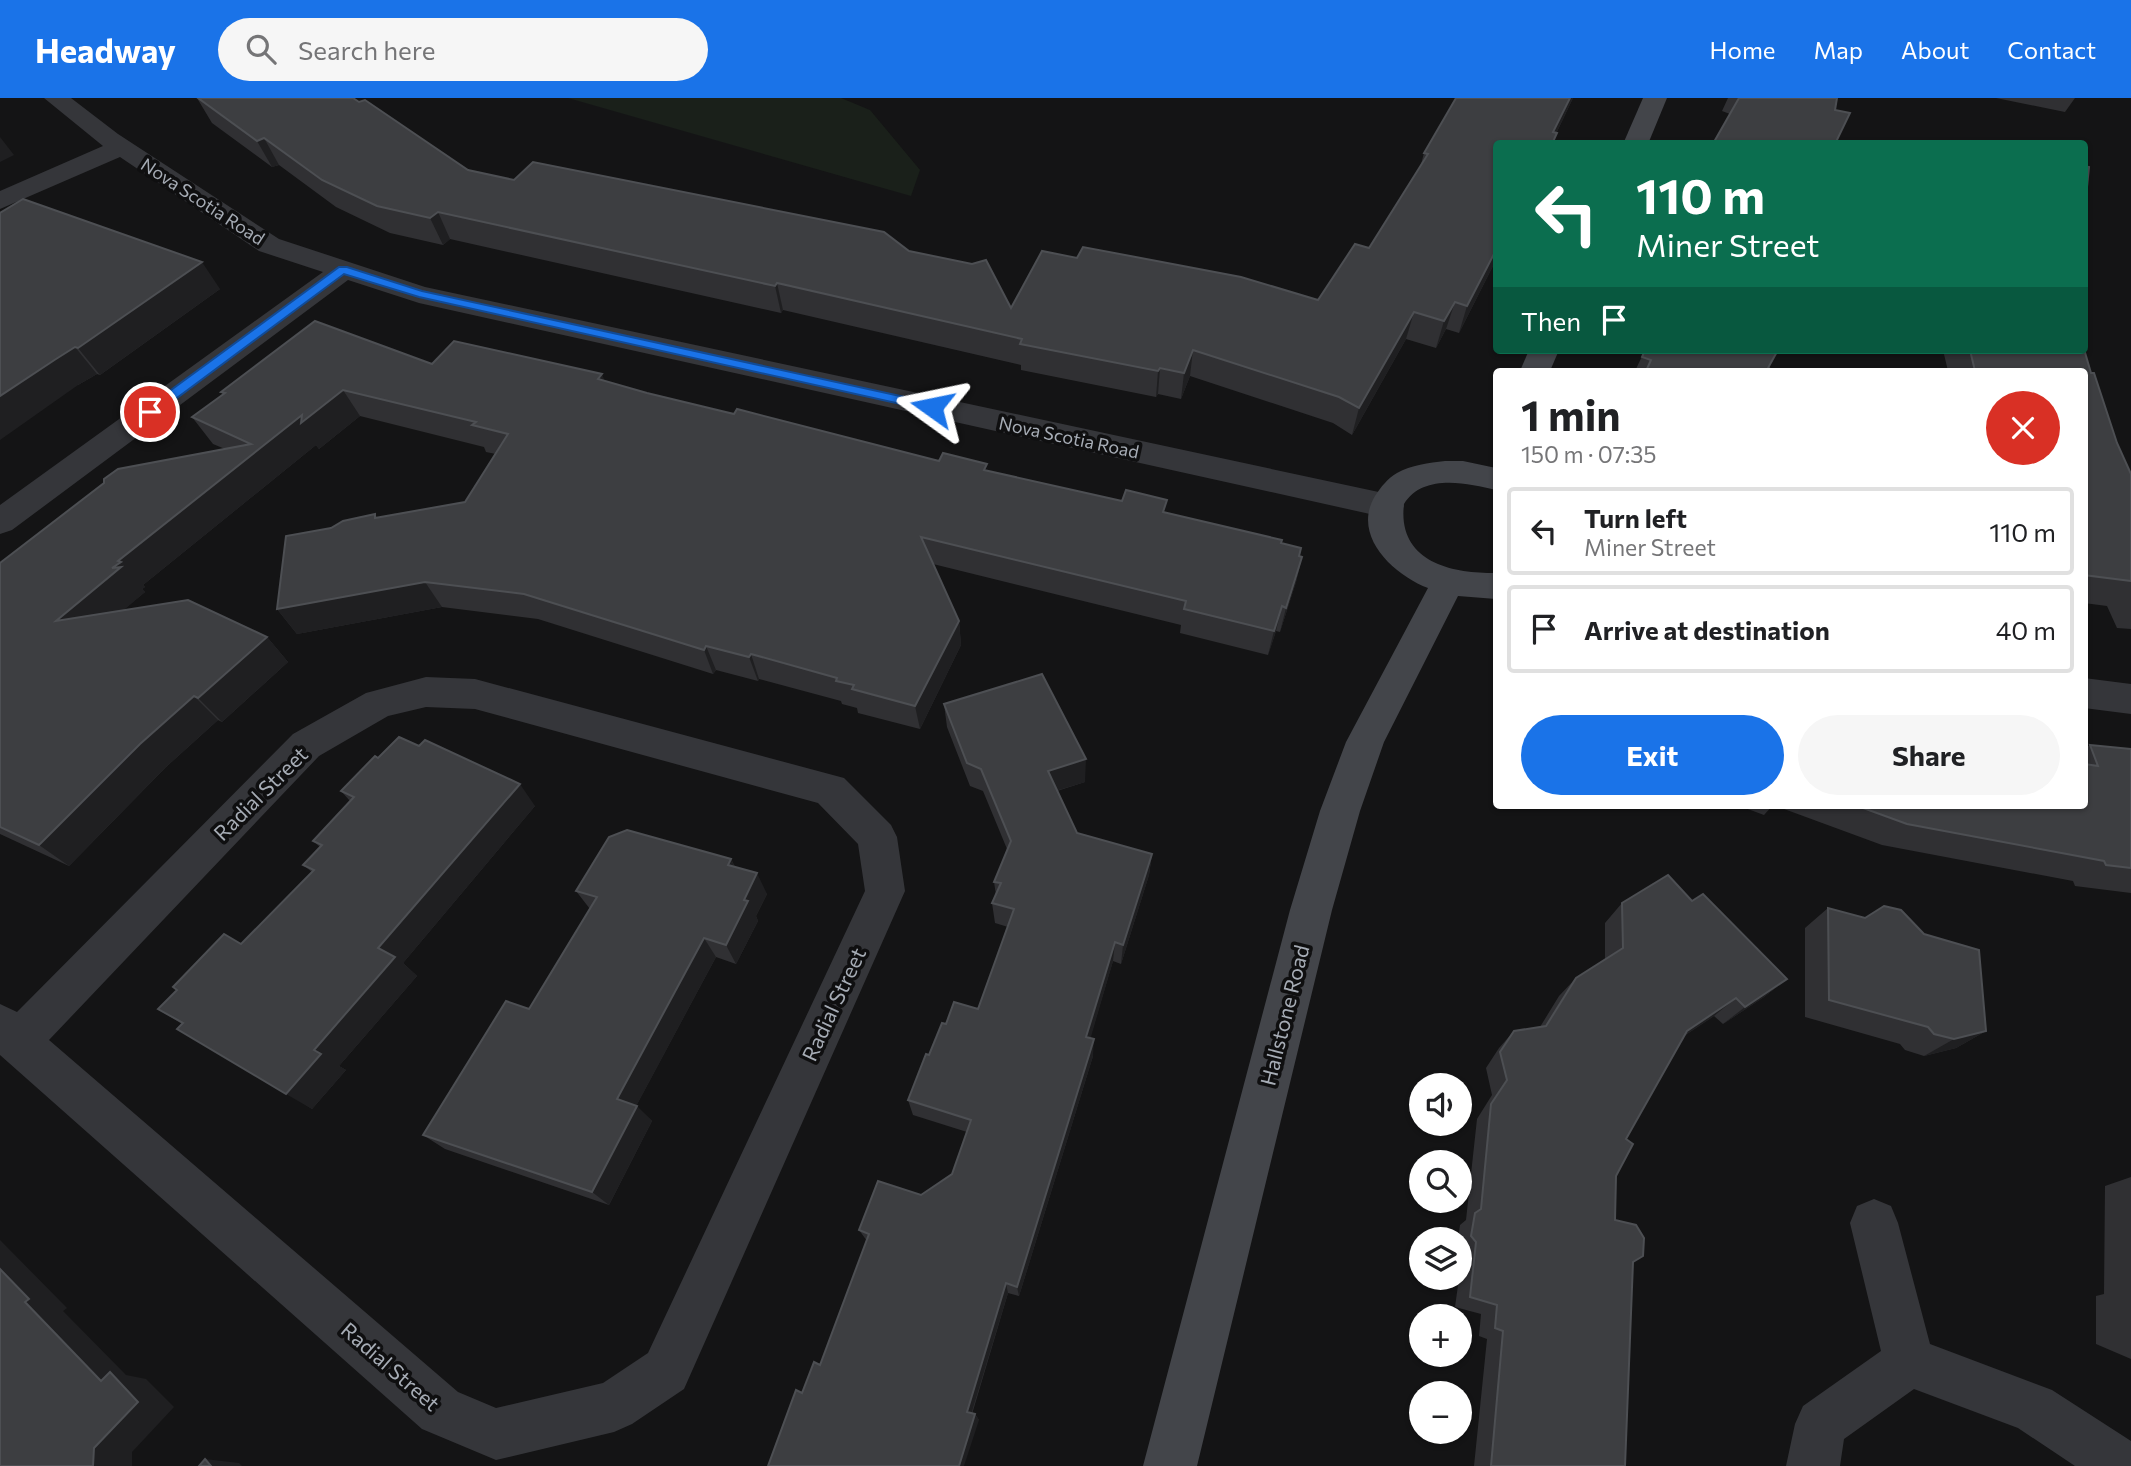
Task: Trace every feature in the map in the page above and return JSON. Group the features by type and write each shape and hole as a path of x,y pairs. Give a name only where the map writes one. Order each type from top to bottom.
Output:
{"street":[{"name":"Nova Scotia Road","path":"57,98 122,147 269,245 419,294 1388,506"},
{"path":"1637,140 1654,98"},
{"path":"0,201 122,147"},
{"path":"0,522 343,270"},
{"path":"1493,471 1432,472 1402,486 1388,506 1385,523 1389,537 1398,551 1412,564 1448,582 1468,586 1493,586"},
{"name":"Hallstone Road","path":"1170,1466 1311,910 1340,811 1365,742 1448,582"},
{"name":"Radial Street","path":"426,692 475,694 830,790 877,837 885,891 666,1371 614,1406 496,1434 440,1411 9,1034 306,745 379,703 426,692"},
{"path":"2088,694 2131,699"},
{"path":"1874,1223 1909,1362"},
{"path":"1813,1466 1821,1424 1909,1362"},
{"path":"1909,1362 2034,1408 2122,1466"}],"shaded area":[{"path":"568,98 841,98 870,110 920,170 911,196"}],"building":[{"path":"198,98 365,100 468,170 514,180 533,162 884,232 909,251 972,264 986,260 1011,308 1042,251 1077,258 1083,247 1241,277 1318,300 1355,244 1369,248 1428,154 1424,153 1456,98 1570,98 1553,132 1557,133 1554,140 1493,140 1493,256 1467,306 1455,302 1444,321 1414,312 1359,408 1339,397 1193,350 1184,373 1160,368 1158,371 1020,344 1022,339 777,283 775,286 438,212 430,218 377,206 322,180 264,138 257,141"},
{"path":"1739,98 1837,98 1835,110 1850,113 1837,140 1715,140"},
{"path":"23,199 202,262 78,348 75,347 0,396 0,213"},
{"path":"315,321 432,364 454,341 602,374 598,379 647,393 734,414 737,409 939,461 943,453 987,464 984,470 1122,501 1126,490 1167,500 1163,512 1282,540 1281,543 1301,548 1299,556 1302,557 1286,608 1282,606 1274,631 1184,609 1186,601 921,537 959,621 915,706 852,689 854,685 836,681 837,678 751,654 749,657 706,646 704,650 524,594 425,582 277,609 286,536 331,528 343,521 375,514 375,518 465,502 508,434 472,425 476,422 343,390 301,423 302,415 118,561 121,562 112,568 121,567 56,621 188,600 267,637 198,698 194,696 140,744 39,845 0,827 0,563 104,483 104,479 118,469 251,444 192,417"},
{"path":"1643,354 1776,354 1768,368 1647,368 1651,360 1642,357"},
{"path":"1971,354 2085,354 2131,474 2131,581 2088,576 2088,368 1974,368"},
{"path":"1042,674 1086,759 1048,771 1077,833 1152,854 1123,945 1115,942 1086,1037 1094,1039 1017,1287 1006,1283 967,1412 975,1414 959,1466 768,1466 796,1390 802,1393 814,1362 820,1365 869,1234 859,1230 878,1181 921,1195 952,1174 971,1120 908,1100 926,1054 929,1055 942,1023 946,1024 954,1002 978,1009 1014,909 992,903 1001,883 994,882 1011,841 981,769 967,763 944,704"},
{"path":"399,737 419,746 425,740 520,784 378,948 395,957 314,1050 321,1054 286,1094 177,1029 183,1023 158,1009 177,990 173,987 224,934 241,944 314,870 303,865 322,845 313,841 354,797 341,791 375,756 378,758"},
{"path":"2090,745 2131,749 2131,868 1907,824 1866,809 2088,809 2088,765 2098,766"},
{"path":"627,830 731,859 728,865 757,873 744,900 748,901 726,945 704,938 617,1099 637,1106 592,1192 423,1135 506,1001 529,1009 597,897 576,891 609,837"},
{"path":"1668,875 1692,901 1703,894 1787,979 1745,1007 1736,998 1687,1031 1626,1139 1633,1144 1616,1176 1615,1220 1636,1225 1644,1238 1643,1256 1633,1262 1625,1466 1491,1466 1503,1331 1495,1328 1497,1305 1470,1297 1476,1242 1472,1237 1472,1230 1475,1213 1481,1209 1491,1104 1507,1080 1500,1052 1514,1031 1546,1026 1576,978 1623,948 1622,903"},
{"path":"1884,906 1901,910 1924,934 1979,950 1986,1031 1954,1039 1934,1034 1928,1027 1829,1000 1828,908 1865,918"},
{"path":"0,1269 29,1299 25,1302 101,1381 110,1372 138,1402 94,1448 93,1466 0,1466"},
{"path":"205,1459 211,1466 199,1466"}],"route":[{"path":"150,412 343,270 419,294 932,407"}]}
